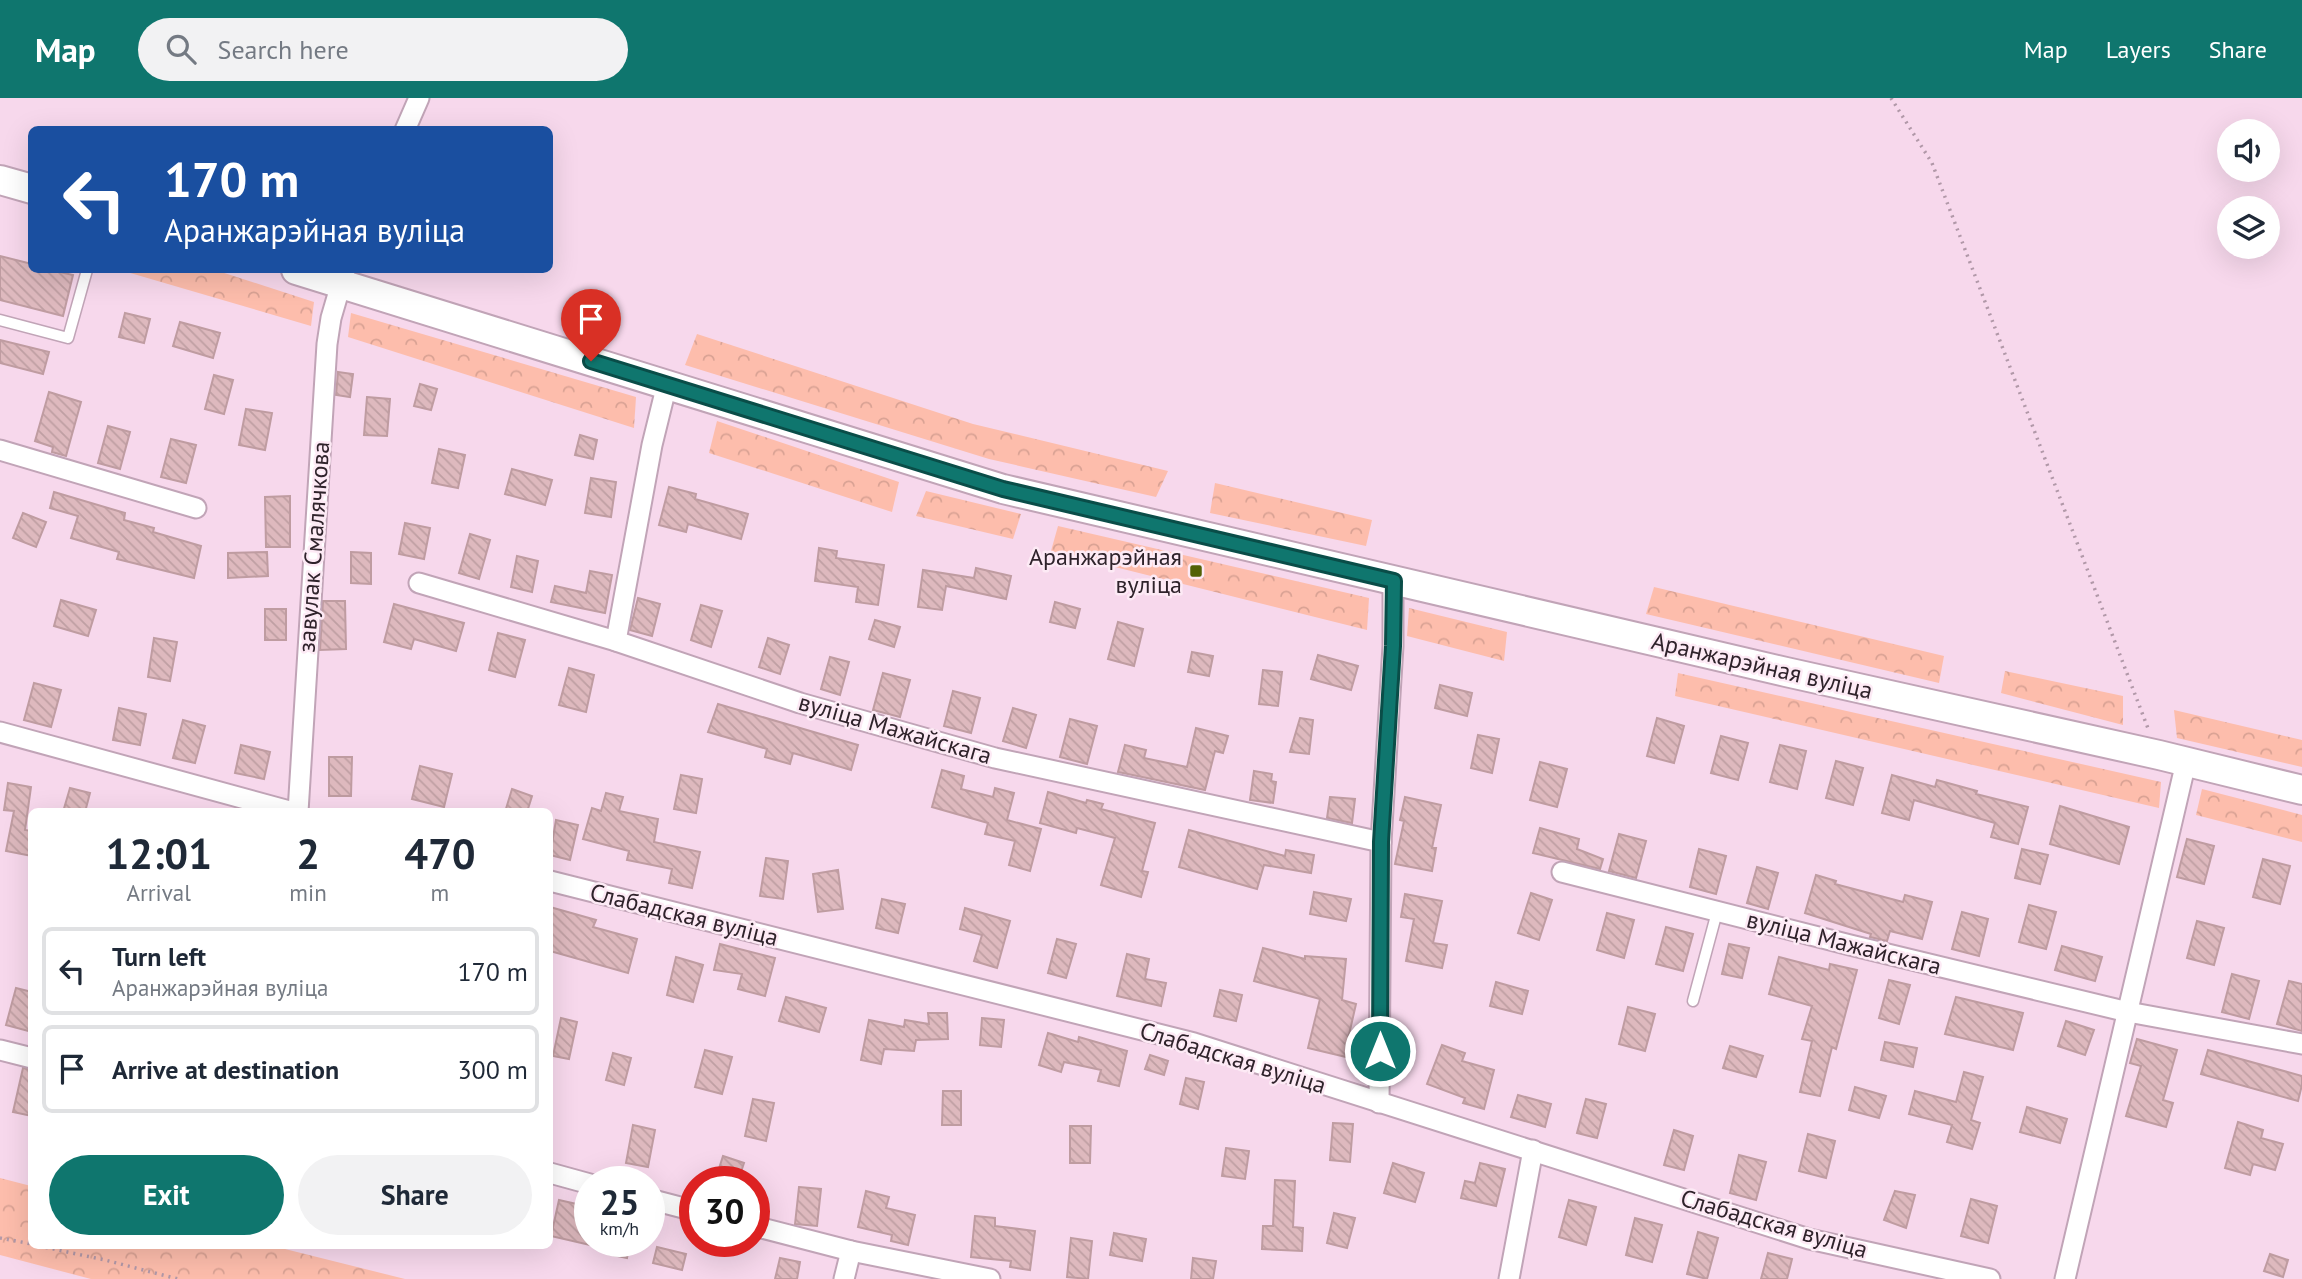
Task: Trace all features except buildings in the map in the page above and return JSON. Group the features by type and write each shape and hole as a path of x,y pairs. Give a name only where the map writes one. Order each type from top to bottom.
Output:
{"main road":[{"path":"0,180 28,188"},
{"name":"Аранжарэйная вуліца","path":"320,273 343,276 667,384 1003,489 2302,790"}],"street":[{"path":"407,126 419,98"},
{"name":"завулак Смалячкова","path":"296,808 327,344 343,276"},
{"path":"616,641 652,445 667,384"},
{"path":"0,450 196,508"},
{"path":"1380,1103 1381,842 1393,646 1394,581"},
{"name":"вуліца Мажайскага","path":"419,583 616,641 800,703 995,758 1381,842"},
{"path":"0,732 281,808"},
{"path":"2066,1279 2186,762"},
{"name":"вуліца Мажайскага","path":"1562,872 2128,1012 2302,1044"},
{"name":"Слабадская вуліца","path":"553,882 1194,1043 1810,1239 1990,1279"},
{"path":"0,1050 28,1057"},
{"path":"1509,1279 1533,1150"},
{"path":"553,1174 574,1180"},
{"path":"770,1230 851,1251 990,1279"},
{"path":"844,1279 851,1251"}],"lane":[{"path":"0,320 68,338 86,273"},
{"path":"1693,1001 1717,912"}],"path":[{"path":"1891,98 1932,163 2159,755"},
{"path":"0,1238 28,1243"},
{"path":"53,1249 177,1279"}],"green space":[{"path":"130,273 224,273 314,302 311,326"},
{"path":"351,313 636,397 634,428 348,337"},
{"path":"697,334 973,424 1168,471 1156,497 989,459 685,365"},
{"path":"717,421 899,482 892,512 709,453"},
{"path":"1215,483 1372,520 1366,546 1210,513"},
{"path":"926,491 1021,514 1013,539 916,516"},
{"path":"1058,526 1369,598 1367,630 1051,551"},
{"path":"1654,587 1944,656 1939,683 1646,614"},
{"path":"1409,608 1507,632 1504,661 1407,636"},
{"path":"2005,671 2123,696 2123,725 2001,693"},
{"path":"1678,673 2161,782 2159,808 1675,696"},
{"path":"2174,710 2302,740 2302,767 2177,738"},
{"path":"2202,789 2302,815 2302,842 2196,815"},
{"path":"0,1178 28,1185 28,1249 285,1249 405,1279 91,1279 0,1255"}],"place":[{"name":"Аранжарэйная вуліца","path":"1196,571"}],"route":[{"path":"591,361 1003,489 1394,581 1393,646 1381,842 1380,1051"}]}
